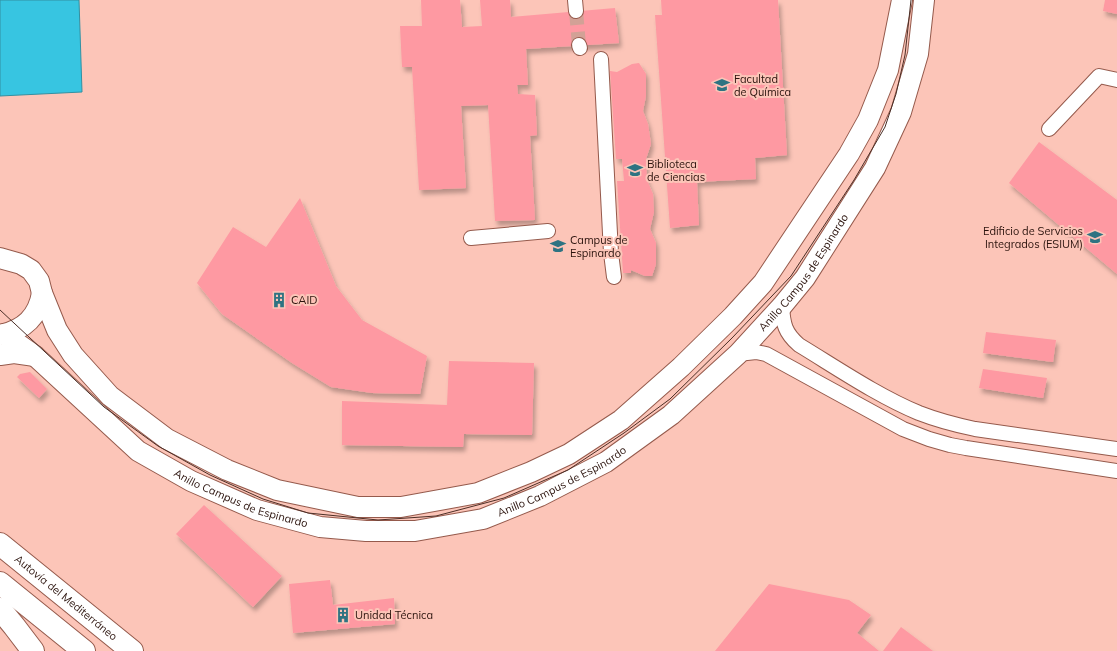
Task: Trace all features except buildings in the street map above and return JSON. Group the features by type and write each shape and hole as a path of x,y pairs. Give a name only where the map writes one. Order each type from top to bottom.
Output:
{"highway":[{"name":"Autovía del Mediterráneo","path":"0,544 132,651"},
{"path":"0,583 84,651"},
{"path":"0,610 33,651"}],"main road":[{"name":"Anillo Campus de Espinardo","path":"3,261 22,264 31,270 39,281 42,293 57,330 73,355 110,396 167,439 227,470 277,490 358,507 401,507 478,494 569,454 621,420 686,362 733,316 763,283 849,154 868,120 888,70 902,0"},
{"name":"Anillo Campus de Espinardo","path":"2,335 35,356 138,451 191,481 257,510 320,527 366,530 415,531 483,519 540,496 606,462 671,415 738,354 782,306 805,278 875,168 901,112 918,54 924,0"},
{"name":"Anillo Campus de Espinardo","path":"2,335 20,328 35,315 40,304 42,293"},
{"path":"0,355 14,353 35,356"}],"street":[{"path":"601,59 611,253 614,277"},
{"path":"1050,129 1099,76 1117,80"},
{"path":"471,238 548,231"},
{"path":"782,306 783,322 786,330 793,340 829,364 920,413 957,425 1117,449"},
{"path":"738,354 756,352 766,354 816,380 902,429 929,439 950,445 1117,471"}],"water":[{"path":"0,0 79,0 82,92 0,96"}],"tunnel":[{"path":"576,11 579,45"}],"tram line":[{"path":"0,310 104,407 158,446 210,475 263,499 308,513 378,520 436,516 504,498 568,470 624,433 670,399 732,338 791,276 854,180 885,127 896,94 905,55 911,0"}],"place":[{"name":"Facultad de Química","path":"722,85"},
{"name":"Biblioteca de Ciencias","path":"635,170"},
{"name":"Edificio de Servicios Integrados (ESIUM)","path":"1095,237"},
{"name":"Campus de Espinardo","path":"558,246"},
{"name":"CAID","path":"279,300"},
{"name":"Unidad Técnica","path":"343,615"}]}
